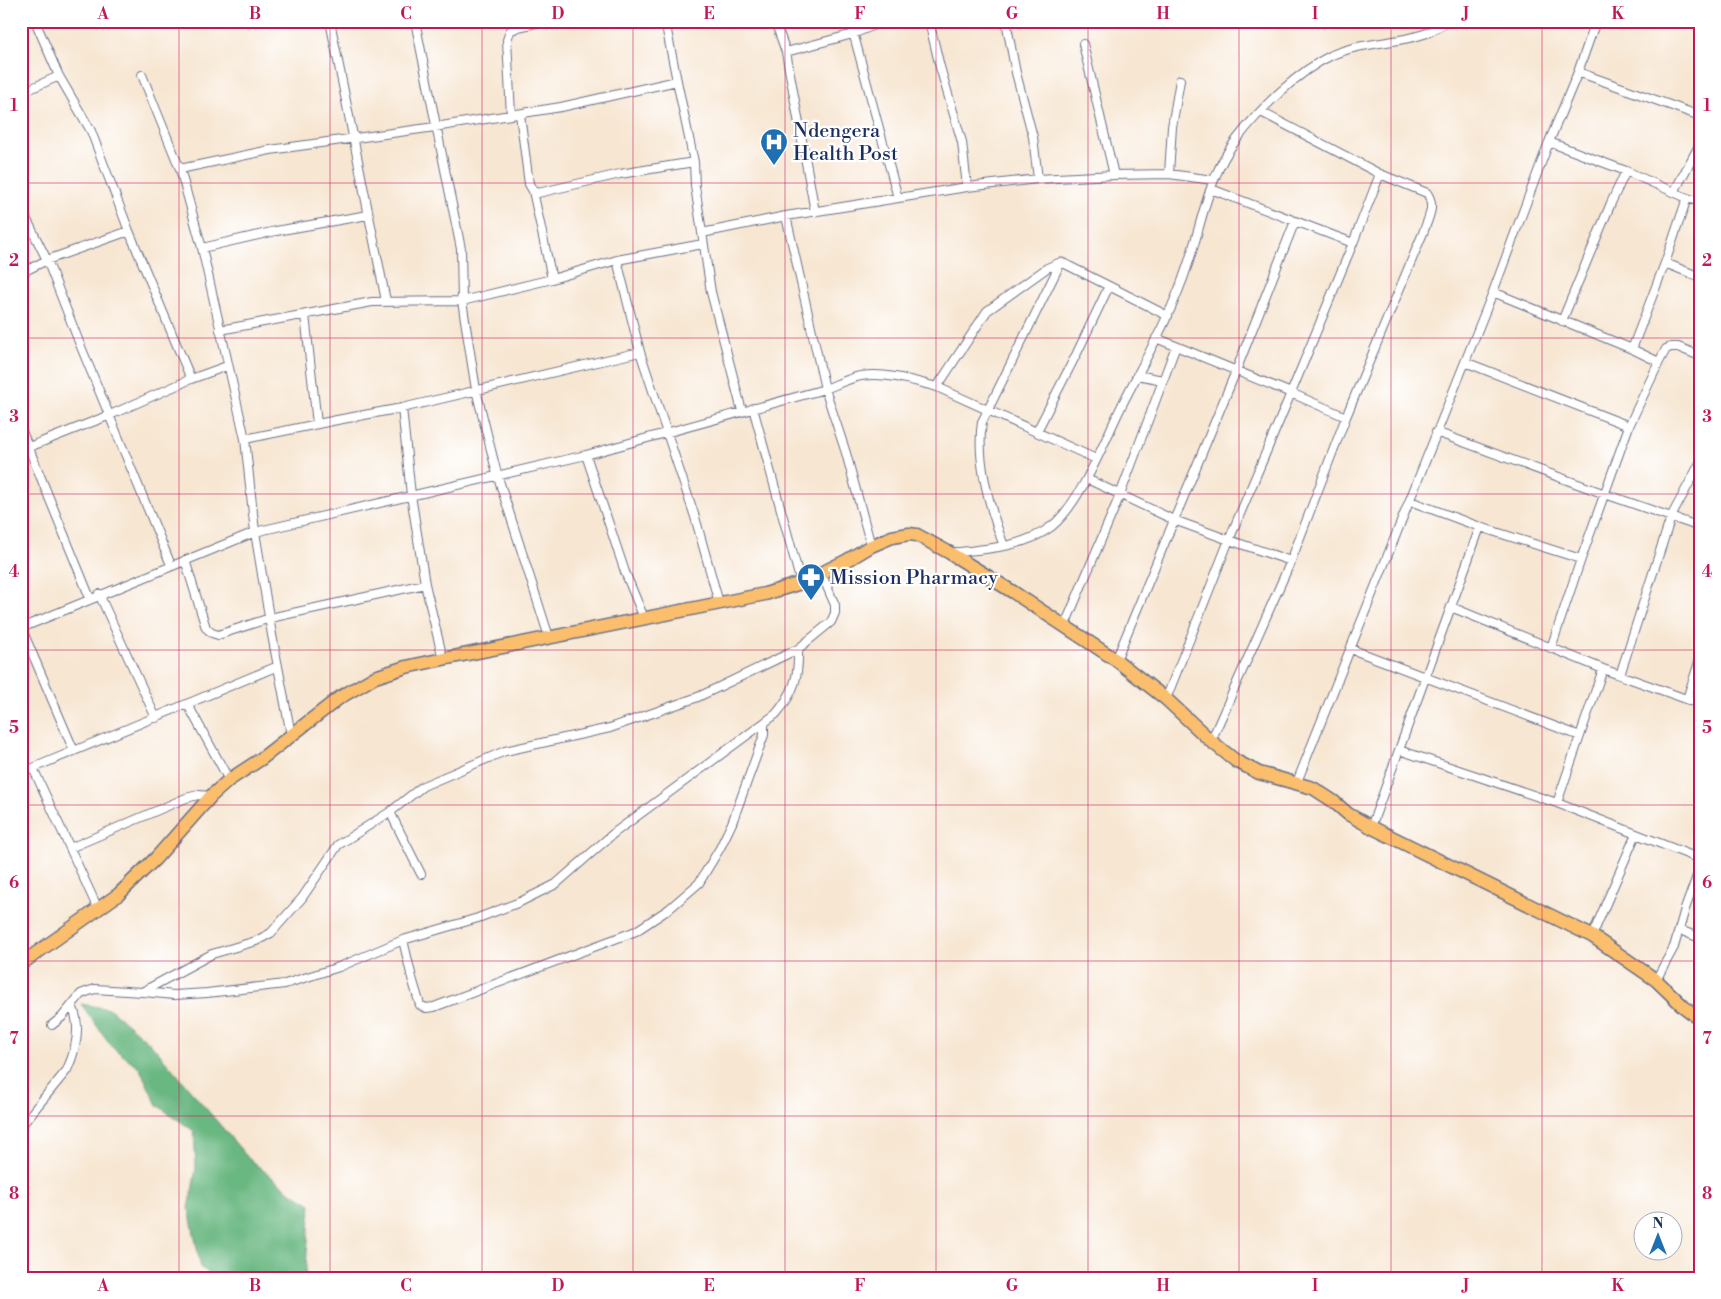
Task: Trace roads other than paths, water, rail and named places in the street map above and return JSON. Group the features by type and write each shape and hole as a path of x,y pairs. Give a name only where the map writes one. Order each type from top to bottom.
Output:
{"main road":[{"path":"21,964 119,894 156,858 229,780 339,698 375,677 406,667 443,659 765,594 801,583 846,561 870,546 892,537 909,534 926,539 950,553 1065,625 1116,660 1166,699 1211,741 1236,761 1259,773 1313,788 1348,814 1371,827 1592,936 1656,980 1684,1007 1700,1019"}],"street":[{"path":"35,21 59,76 91,131 129,231 191,379"},
{"path":"330,21 386,301"},
{"path":"414,21 460,249 462,301 476,390 497,474 549,637"},
{"path":"510,115 507,40 510,31 518,27 545,21"},
{"path":"665,21 694,162 703,244 711,292 742,412"},
{"path":"775,21 786,52 815,212"},
{"path":"850,21 898,198"},
{"path":"786,52 853,34 884,21"},
{"path":"928,21 962,142 967,187"},
{"path":"1006,21 1016,72 1033,137 1038,179"},
{"path":"950,553 1004,546 1036,536 1054,525 1066,510 1086,479 1168,316 1187,268 1213,180 1236,140 1261,112 1299,76 1332,55 1367,45 1425,34 1449,21"},
{"path":"1297,782 1493,292 1596,21"},
{"path":"1084,44 1114,175"},
{"path":"1578,72 1700,116"},
{"path":"142,75 180,169 202,248 227,366 245,439 255,532 291,735"},
{"path":"21,93 59,76"},
{"path":"1169,174 1172,127 1180,80"},
{"path":"180,169 270,150 561,107 677,81"},
{"path":"1211,741 1291,561 1346,417 1423,234 1432,207 1431,199 1427,193 1380,174 1261,112"},
{"path":"520,114 529,184 533,191 552,279"},
{"path":"1549,142 1700,202"},
{"path":"1674,192 1700,144"},
{"path":"533,191 538,193 620,174 694,162"},
{"path":"1562,320 1626,171"},
{"path":"702,233 786,216 898,198 967,187 1038,179 1169,174 1213,180"},
{"path":"1166,699 1229,540 1380,174"},
{"path":"1211,189 1353,243"},
{"path":"1632,349 1665,263 1687,198"},
{"path":"21,208 47,260 78,342 172,565"},
{"path":"202,248 276,230 368,215"},
{"path":"786,216 824,389 846,454 870,546"},
{"path":"1116,660 1236,371 1295,221"},
{"path":"21,273 47,260 129,231"},
{"path":"220,330 386,301 462,301 552,279 616,260 703,244"},
{"path":"616,260 640,352 695,517 719,603"},
{"path":"938,387 987,311 1046,268 1062,262 1168,316"},
{"path":"1004,546 991,512 982,460 982,422 1062,262"},
{"path":"1665,263 1700,277"},
{"path":"1036,431 1077,354 1109,286"},
{"path":"1493,292 1659,362"},
{"path":"306,315 317,424"},
{"path":"1156,338 1346,417"},
{"path":"1065,625 1120,496 1176,346"},
{"path":"1551,648 1629,426 1659,362 1666,349 1671,347 1678,347 1700,356"},
{"path":"245,439 402,408 640,352"},
{"path":"1465,362 1629,426"},
{"path":"29,447 110,415 191,379 227,366"},
{"path":"74,751 21,627 255,532 497,474 586,455 824,389 859,376 872,375 910,380 938,387 1096,459"},
{"path":"1137,375 1163,380"},
{"path":"402,408 411,495 425,584 443,659"},
{"path":"753,408 801,583"},
{"path":"21,429 90,598"},
{"path":"1436,432 1700,527"},
{"path":"586,455 625,572 644,618"},
{"path":"1620,675 1671,517 1700,463"},
{"path":"1086,479 1174,520 1291,561"},
{"path":"1410,501 1480,527 1581,559"},
{"path":"1371,827 1480,527"},
{"path":"185,560 206,628 212,634 218,635 270,618 425,584"},
{"path":"142,992 212,954 256,941 271,933 302,898 338,845 390,812 423,786 505,751 610,728 698,697 798,649 831,622 835,613 834,605 821,572"},
{"path":"99,594 156,718"},
{"path":"1452,606 1603,669 1700,704"},
{"path":"52,1025 72,1006 81,994 95,989 174,995 286,984 339,967 403,940 478,918 520,902 556,884 614,833 776,714 787,701 795,684 799,669 798,649"},
{"path":"1351,649 1580,736"},
{"path":"1687,699 1700,659"},
{"path":"21,773 278,666"},
{"path":"1557,804 1603,669"},
{"path":"188,705 229,780"},
{"path":"403,940 420,1005 426,1008 519,976 636,931 669,910 698,883 720,848 735,814 764,735 764,723"},
{"path":"1399,750 1557,804 1700,860"},
{"path":"33,768 98,909"},
{"path":"70,848 186,798 198,795 212,796"},
{"path":"390,812 421,874"},
{"path":"1592,936 1636,834"},
{"path":"1656,980 1674,947 1700,868"},
{"path":"1680,930 1700,938"},
{"path":"21,1126 67,1070 71,1062 79,1028 72,1006"}],"place":[{"name":"Ndengera Health Post","path":"774,166"},
{"name":"Mission Pharmacy","path":"811,601"}]}
